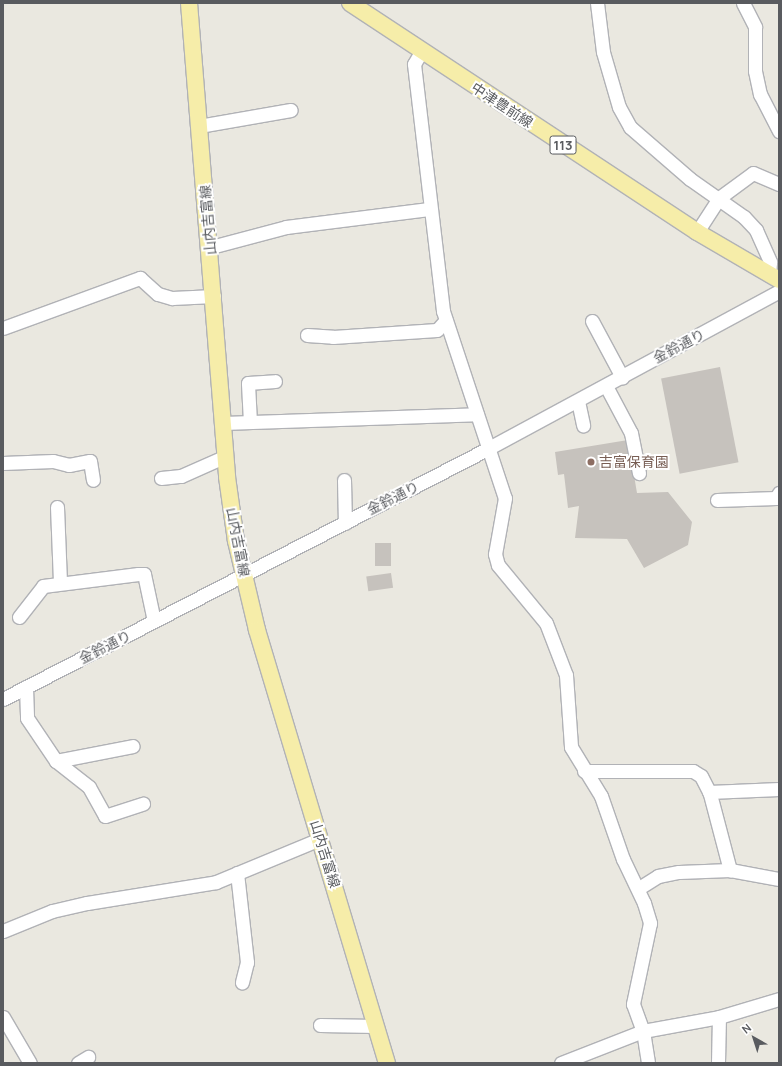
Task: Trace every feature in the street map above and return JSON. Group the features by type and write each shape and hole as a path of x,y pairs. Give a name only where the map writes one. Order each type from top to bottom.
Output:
{"main road":[{"name":"山内吉富線","path":"189,3 211,247 226,456 244,575 320,839 387,1063"},
{"name":"中津豊前線","path":"350,3 421,52 697,232 774,278"}],"street":[{"path":"597,3 603,52 619,107 630,126 690,179 719,198 756,230 770,262 774,278"},
{"path":"743,3 755,27 755,71 760,94 779,131"},
{"path":"421,52 414,64 429,209 446,320 505,498 495,545 498,565 546,624 566,675 568,737 584,771 601,796 624,859 639,888 650,923 633,1004 643,1031 648,1063"},
{"path":"199,126 291,110"},
{"path":"697,232 719,198 753,173 779,184"},
{"path":"211,247 286,227 429,209"},
{"path":"3,328 140,278 158,294 172,298 214,296"},
{"name":"金鈴通り","path":"3,699 489,448 779,291"},
{"path":"307,335 333,337 437,330 446,320"},
{"path":"592,320 622,377"},
{"path":"250,422 248,383 275,381"},
{"path":"606,386 631,433 639,473"},
{"path":"578,401 583,425"},
{"path":"223,423 477,414"},
{"path":"161,478 180,476 226,456"},
{"path":"3,463 53,461 69,465 90,461 93,480"},
{"path":"344,480 345,523"},
{"path":"717,500 776,498 779,493"},
{"path":"57,507 60,582"},
{"path":"19,617 35,592 42,586 60,582 93,582 144,574 154,622"},
{"path":"26,687 27,718 56,761 89,787 105,816 143,804"},
{"path":"56,761 133,746"},
{"path":"584,771 693,771 701,776 709,792 730,870"},
{"path":"709,792 779,789"},
{"path":"3,931 52,911 216,882 320,839"},
{"path":"639,888 658,876 679,872 730,870 779,879"},
{"path":"237,873 247,962 242,982"},
{"path":"561,1063 643,1031 719,1017 779,998"},
{"path":"3,1017 30,1063"},
{"path":"718,1063 719,1017"},
{"path":"320,1025 376,1026"}],"building":[{"path":"720,367 739,462 680,474 661,378"},
{"name":"吉富保育園","path":"628,440 637,493 668,492 692,522 688,545 644,568 627,539 575,538 579,506 568,508 564,474 558,475 555,452"},
{"path":"375,543 391,543 391,566 375,566"},
{"path":"391,573 393,588 368,591 366,576"}],"place":[{"name":"吉富保育園","path":"591,462"}]}
